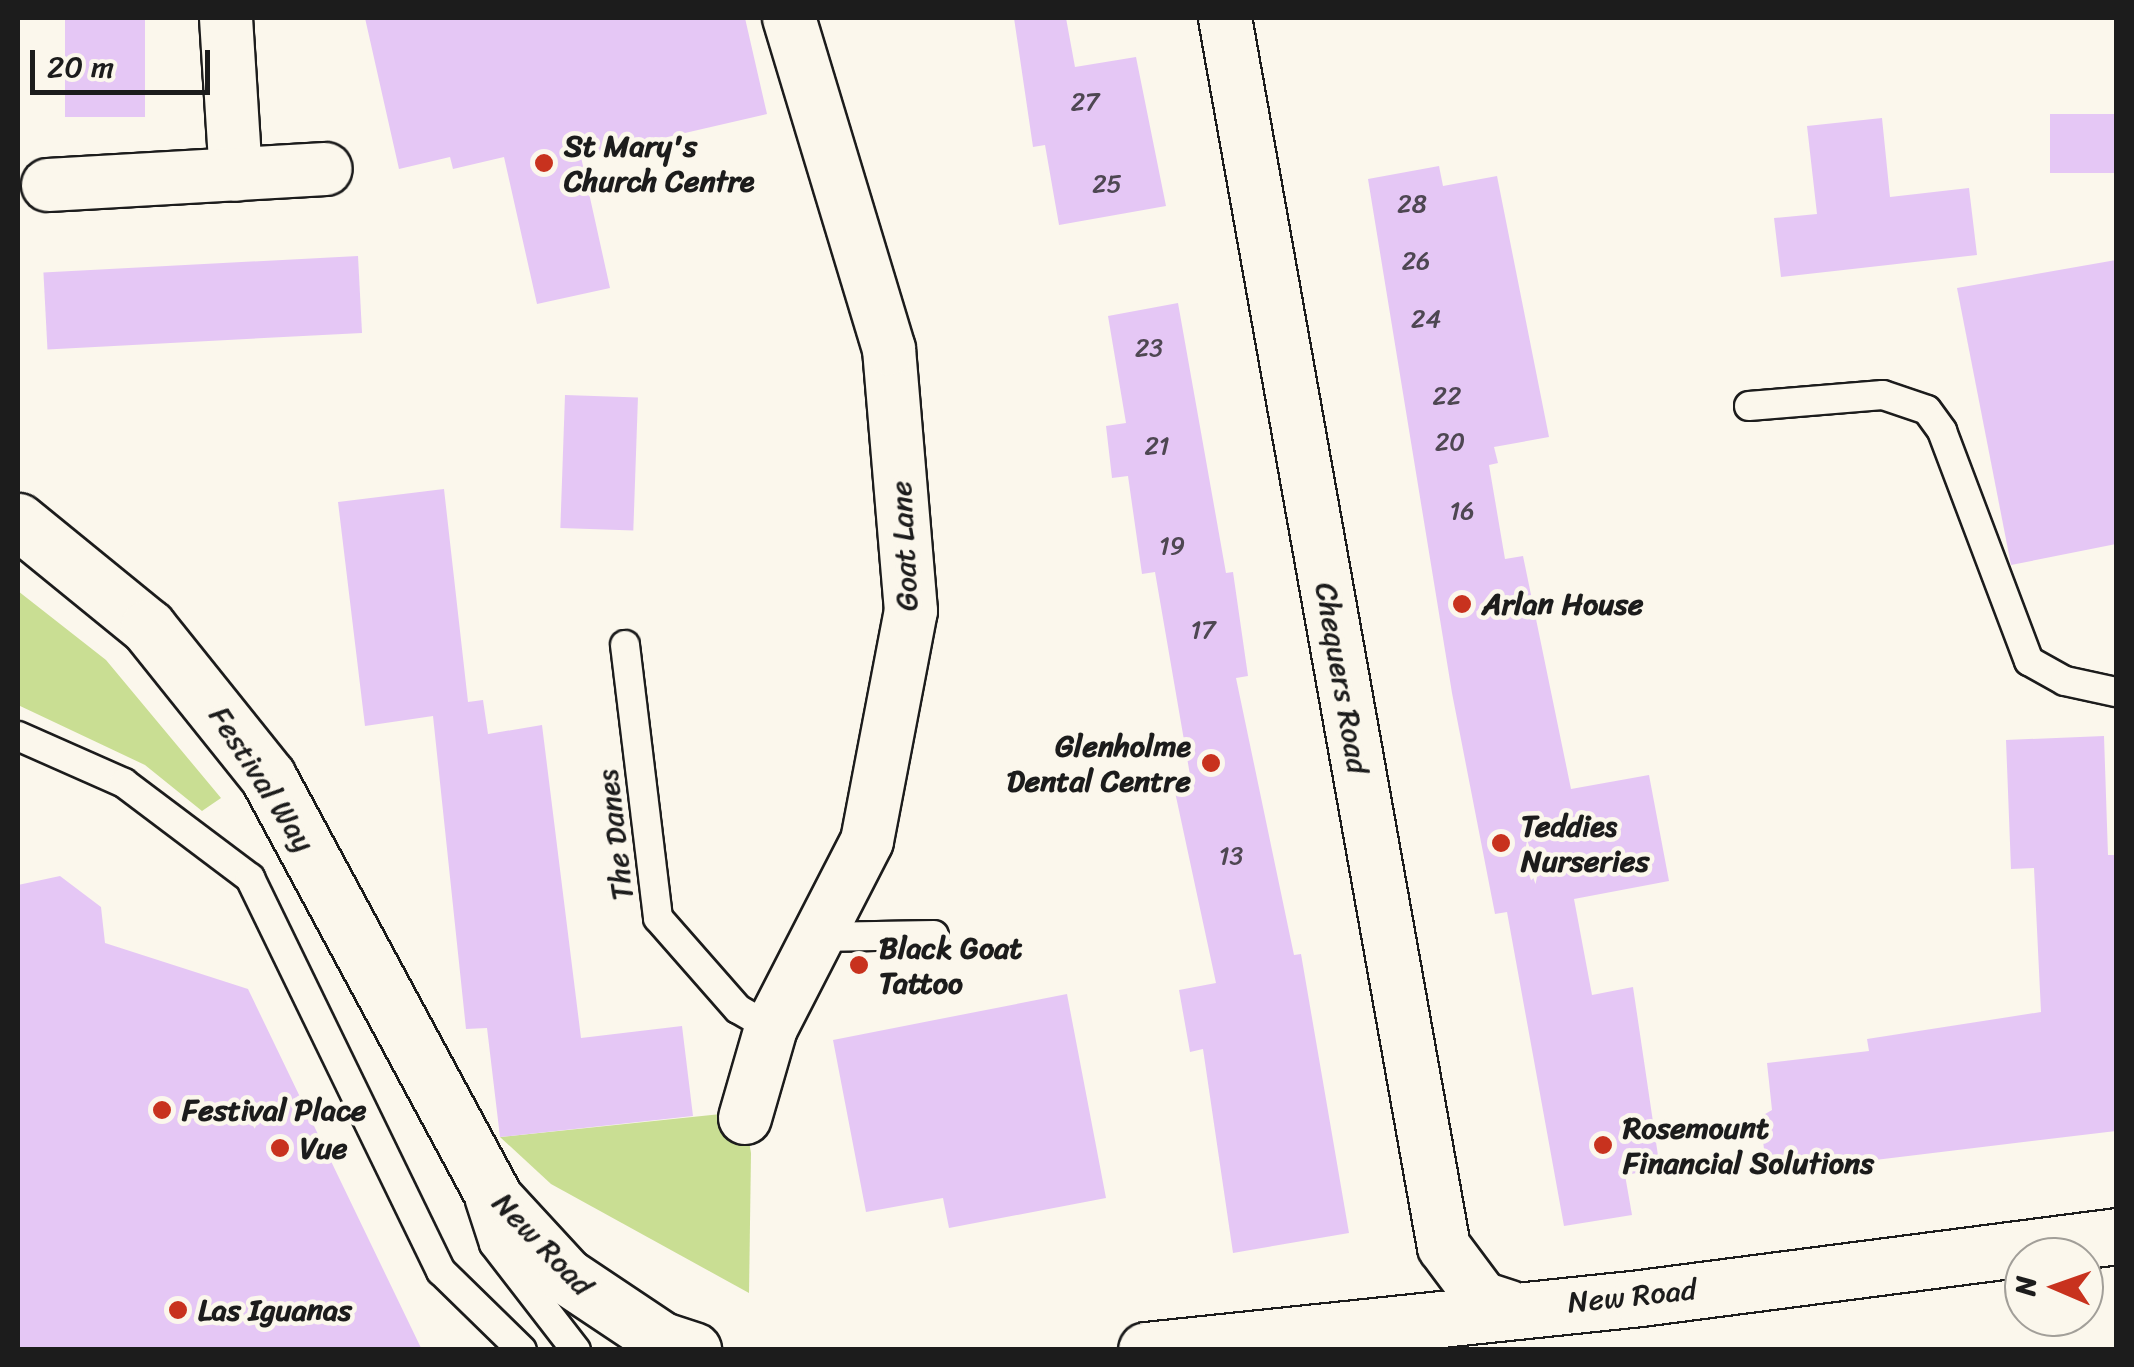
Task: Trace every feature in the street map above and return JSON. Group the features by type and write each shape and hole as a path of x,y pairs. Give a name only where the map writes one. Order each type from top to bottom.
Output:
{"street":[{"path":"226,18 236,175"},
{"name":"Goat Lane","path":"745,1118 771,1028 867,841 911,611 890,349 789,18"},
{"name":"Chequers Road","path":"1225,18 1444,1248 1482,1298 1510,1307"},
{"path":"48,185 326,169"},
{"name":"Festival Way","path":"18,521 148,627 268,777 462,1148"},
{"name":"New Road","path":"462,1148 496,1199 566,1276 662,1340 693,1350"},
{"name":"New Road","path":"1146,1350 1304,1341 1510,1307 1640,1298 2116,1236"}],"lane":[{"path":"1749,406 1882,395 1927,410 1942,431 2028,661 2065,681 2116,692"},
{"name":"The Danes","path":"625,645 658,918 738,1009 771,1028"},
{"path":"18,736 124,783 250,878 441,1271 483,1319 522,1350"},
{"path":"818,937 934,935"},
{"path":"462,1148 494,1244 576,1350"}],"green space":[{"path":"18,591 106,660 221,798 202,811 145,765 18,705"},
{"path":"721,1114 745,1118 751,1153 749,1293 551,1184 500,1137"}],"building":[{"path":"65,18 145,18 145,117 65,117"},
{"name":"St Mary's Church Centre","path":"365,18 745,18 767,114 581,157 610,288 537,304 504,157 453,169 450,157 399,169"},
{"path":"1014,18 1066,18 1075,67 1136,57 1166,206 1059,225 1045,145 1033,147"},
{"path":"2050,114 2116,114 2116,173 2050,173"},
{"path":"1882,118 1890,197 1969,188 1977,255 1781,277 1774,218 1817,214 1807,126"},
{"path":"1439,166 1443,186 1497,176 1549,437 1494,447 1498,463 1489,465 1505,559 1523,556 1571,789 1649,775 1669,881 1574,899 1592,995 1633,987 1660,1169 1625,1175 1632,1215 1564,1226 1507,912 1495,914 1452,693 1368,179"},
{"path":"358,256 362,333 47,349 43,272"},
{"path":"2116,260 2116,544 2011,565 1957,288"},
{"path":"1178,303 1226,573 1233,572 1248,676 1236,678 1294,955 1301,954 1349,1233 1233,1253 1203,1049 1190,1052 1179,990 1216,983 1172,778 1190,775 1155,572 1142,574 1128,476 1112,478 1106,426 1126,423 1108,316"},
{"path":"565,395 638,398 633,530 560,528"},
{"path":"444,489 468,702 483,700 488,734 542,725 581,1038 682,1026 693,1116 500,1137 487,1028 466,1029 433,716 365,726 338,502"},
{"path":"2104,736 2108,855 2116,855 2116,1131 1767,1173 1760,1117 1772,1110 1767,1063 1869,1051 1867,1039 2041,1012 2034,868 2011,869 2006,740"},
{"name":"Festival Place","path":"60,876 101,907 105,943 248,989 422,1350 18,1350 18,885"},
{"path":"1067,994 1106,1198 949,1228 943,1198 866,1212 833,1040"}],"place":[{"name":"St Mary's Church Centre","path":"544,163"},
{"name":"Arlan House","path":"1462,604"},
{"name":"Glenholme Dental Centre","path":"1211,763"},
{"name":"Teddies Nurseries","path":"1501,843"},
{"name":"Black Goat Tattoo","path":"859,965"},
{"name":"Festival Place","path":"162,1110"},
{"name":"Rosemount Financial Solutions","path":"1603,1145"},
{"name":"Vue","path":"280,1148"},
{"name":"Las Iguanas","path":"178,1310"}]}
